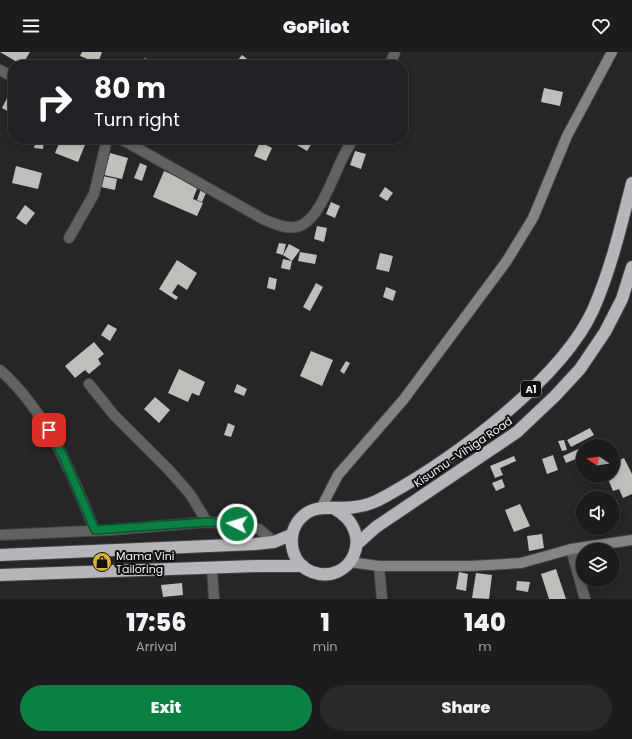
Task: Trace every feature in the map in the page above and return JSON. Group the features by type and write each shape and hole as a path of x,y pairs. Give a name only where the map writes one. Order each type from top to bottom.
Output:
{"highway":[{"name":"Kisumu -Vihiga Road","path":"335,509 365,506 378,500 452,454 518,402 566,352 592,311 619,238 632,183"},
{"name":"Kisumu -Vihiga Road","path":"357,544 376,527 517,432 555,396 580,369 605,332 622,299 632,267"},
{"name":"A1","path":"292,535 296,524 303,515 313,509 335,509"},
{"path":"335,509 345,515 353,524 357,544"},
{"path":"0,555 274,542 292,535 292,546 295,557 303,566 312,572 322,574 332,573 341,569 349,562"},
{"name":"A1","path":"349,562 355,554 357,544"},
{"path":"0,575 303,566"}],"street":[{"path":"321,508 338,475 404,399 506,262 533,218 566,136 612,52"},
{"path":"68,238 94,194 106,144"},
{"path":"129,144 263,219 279,225 296,227 303,224 317,210 333,183 346,151 351,144"},
{"path":"0,370 16,384 31,402 49,430 64,458 95,530"},
{"path":"89,384 114,415 184,488 207,522"},
{"path":"0,535 207,522 237,524 259,529 274,542"},
{"path":"349,562 379,566 471,566 521,564 572,550 632,540"},
{"path":"572,550 585,599"},
{"path":"379,566 382,599"},
{"path":"212,568 214,599"}],"building":[{"path":"0,52 30,52 25,60 14,60"},
{"path":"82,52 102,52 99,60 90,60 80,56"},
{"path":"242,55 248,60 238,60"},
{"path":"544,88 563,92 560,106 541,102"},
{"path":"8,96 8,111 2,108"},
{"path":"35,144 44,144 43,149 34,148"},
{"path":"59,144 85,144 78,162 55,153"},
{"path":"259,144 264,144 272,148 266,161 254,156"},
{"path":"298,144 311,144 307,151 297,145"},
{"path":"355,151 366,154 361,169 350,165"},
{"path":"110,153 128,158 122,179 104,175"},
{"path":"140,163 147,166 142,181 134,178"},
{"path":"16,166 42,173 38,189 12,183"},
{"path":"164,171 198,186 193,199 203,203 197,216 153,197"},
{"path":"103,176 117,179 115,190 101,187"},
{"path":"385,187 393,193 387,201 379,196"},
{"path":"201,189 207,191 202,202 197,200"},
{"path":"331,202 340,206 335,218 326,214"},
{"path":"25,205 35,213 26,225 16,218"},
{"path":"317,226 327,228 324,242 314,239"},
{"path":"279,243 286,244 283,255 276,253"},
{"path":"289,244 300,250 292,261 283,255"},
{"path":"300,252 317,255 315,264 298,261"},
{"path":"380,253 393,256 389,272 376,269"},
{"path":"283,259 292,261 290,270 281,268"},
{"path":"177,260 197,273 187,290 178,284 172,293 178,297 176,300 159,289"},
{"path":"269,277 277,279 275,290 267,288"},
{"path":"316,283 323,287 310,311 303,307"},
{"path":"386,287 396,291 393,301 383,297"},
{"path":"108,324 117,329 110,341 101,335"},
{"path":"94,342 104,354 98,359 101,364 89,374 85,370 75,378 65,366"},
{"path":"311,351 333,360 322,386 300,376"},
{"path":"346,361 350,363 344,374 340,371"},
{"path":"179,369 205,382 199,396 192,393 188,402 168,393"},
{"path":"237,384 247,389 244,396 234,392"},
{"path":"155,397 170,410 159,423 144,409"},
{"path":"228,423 235,426 231,437 224,435"},
{"path":"590,428 594,435 586,439 576,439 576,444 571,447 567,440"},
{"path":"564,440 567,450 562,451 558,441"},
{"path":"576,450 576,459 566,463 563,456"},
{"path":"553,455 558,470 547,474 542,459"},
{"path":"514,456 516,461 500,468 503,475 495,478 490,466"},
{"path":"624,458 632,474 632,494 623,498 619,489 613,491 610,483 620,483 620,460"},
{"path":"502,479 505,487 496,491 492,483"},
{"path":"520,504 530,526 514,532 505,510"},
{"path":"542,534 544,548 529,551 527,536"},
{"path":"556,569 566,599 549,599 541,574"},
{"path":"459,572 468,574 466,591 456,589"},
{"path":"476,573 492,575 489,599 472,598"},
{"path":"517,581 530,582 528,592 516,590"},
{"path":"182,583 183,595 163,597 161,585"}],"place":[{"name":"Mama Vini Tailoring","path":"102,562"}],"route":[{"path":"49,430 64,458 95,530 207,522 237,524"}]}
